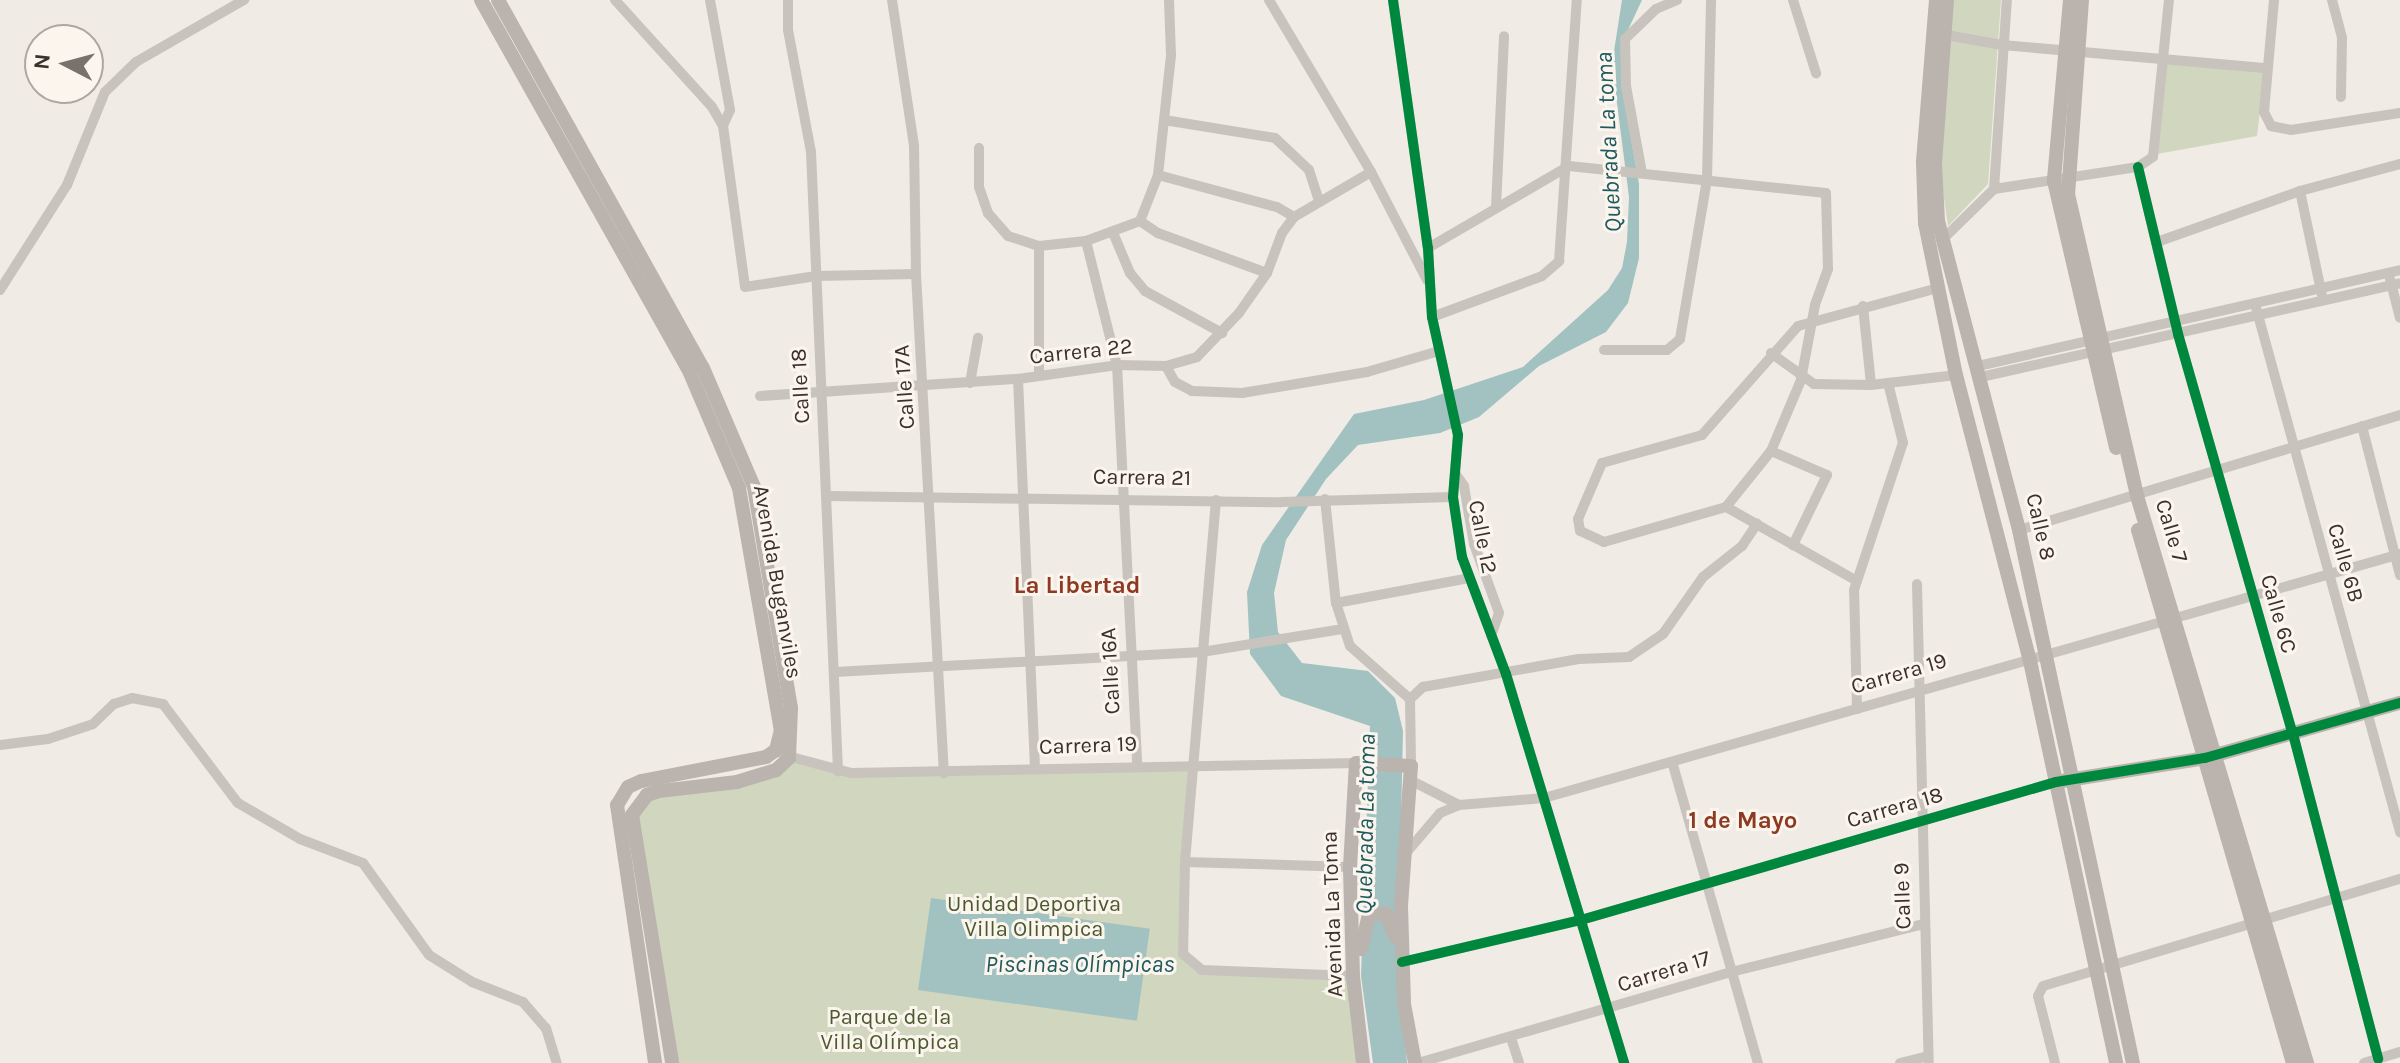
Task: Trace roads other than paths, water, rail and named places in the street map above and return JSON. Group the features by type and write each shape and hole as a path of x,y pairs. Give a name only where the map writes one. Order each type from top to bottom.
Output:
{"main road":[{"name":"Avenida Buganviles","path":"481,0 690,373 739,488 781,730 782,754"},
{"name":"Avenida Buganviles","path":"498,0 703,368 754,487 791,708 782,754"},
{"name":"Calle 8","path":"1936,0 1922,197 1938,288 1956,375 2112,966 2133,1063"},
{"name":"Calle 8","path":"1947,0 1941,34 1935,164 1942,240 2019,530 2046,657 2063,781 2096,970 2116,1063"},
{"name":"Calle 7","path":"2070,0 2070,49 2060,180 2133,498 2258,922 2293,1063"},
{"name":"Calle 7","path":"2070,49 2082,0"},
{"name":"Carrera 18","path":"2063,781 2210,757 2400,703"},
{"path":"655,1063 617,805 628,787 641,781 782,754"},
{"path":"672,1063 632,826 635,806 659,791 763,776 782,754"},
{"name":"Carrera 19","path":"1361,763 1409,771"},
{"name":"Avenida La Toma","path":"1361,763 1350,867 1353,976 1363,1063"},
{"path":"1404,1004 1402,962 1409,771"},
{"path":"1357,1001 1363,922 1380,914 1394,925 1404,1004 1416,1063"},
{"name":"Calle 7","path":"2258,922 2307,1063"}],"street":[{"path":"0,290 67,185 105,92 136,62 244,0"},
{"path":"615,0 712,107 723,126 745,287 816,276 916,274"},
{"path":"710,0 730,110 723,126"},
{"name":"Calle 18","path":"788,0 790,44 811,152 821,390 829,496 838,771"},
{"name":"Calle 17A","path":"892,0 914,145 916,274 932,496 944,773"},
{"path":"979,148 979,187 988,213 1008,236 1039,246 1086,241 1114,235 1140,221 1158,175 1164,120 1169,0"},
{"path":"1269,0 1371,172 1429,286"},
{"name":"Calle 12","path":"1393,0 1428,248 1432,317 1458,435 1453,497 1469,578 1506,674 1624,1063"},
{"path":"1432,317 1554,270 1564,241 1577,0"},
{"path":"1642,173 1623,48 1635,25 1677,0"},
{"path":"1604,350 1667,350 1680,339 1707,179 1711,0"},
{"path":"1793,0 1816,73"},
{"path":"1994,189 2007,0"},
{"path":"1942,240 1994,189 2138,167 2153,157 2169,0"},
{"path":"2274,0 2264,112 2271,126 2291,130 2400,113"},
{"path":"2332,0 2342,38 2341,97"},
{"path":"1941,34 2002,45 2267,68"},
{"path":"1496,207 1504,36"},
{"path":"1164,120 1275,138 1309,170 1319,200"},
{"path":"2157,242 2300,191 2400,164"},
{"path":"1428,248 1569,166 1826,193 1828,269 1813,322 1801,380 1771,451 1726,507 1604,542 1591,540 1580,531 1578,519 1602,463 1702,435 1771,353 1798,326 1813,322 1863,306 1938,288"},
{"name":"Calle 6C","path":"2138,167 2177,328 2251,597 2293,734 2378,1059"},
{"path":"1166,366 1197,357 1222,333 1267,273 1282,233 1294,217 1371,172"},
{"path":"1158,175 1277,207 1294,217"},
{"path":"2300,191 2323,301"},
{"path":"1140,221 1158,233 1267,273"},
{"path":"1114,235 1130,273 1145,291 1222,333"},
{"name":"Calle 16A","path":"1086,241 1117,365 1126,497 1129,656 1137,766"},
{"path":"1039,246 1039,375"},
{"path":"1979,372 2256,310 2321,289 2394,272 2400,318"},
{"path":"2256,310 2323,301 2396,284"},
{"path":"1863,306 1871,385"},
{"name":"Calle 6B","path":"2256,310 2290,446 2400,832"},
{"path":"970,383 978,338"},
{"name":"Carrera 22","path":"760,396 1018,379 1117,365 1166,366 1175,382 1192,391 1242,393 1367,372 1439,351"},
{"path":"1771,353 1801,380 1871,385 1956,375"},
{"path":"1018,379 1035,770"},
{"path":"1857,709 1852,600 1903,443 1888,383"},
{"path":"2019,530 2400,415"},
{"path":"2362,426 2400,575"},
{"path":"1771,451 1827,475 1793,545"},
{"path":"1455,473 1464,486 1474,544 1499,613 1491,636"},
{"name":"Carrera 21","path":"829,496 1023,495 1281,502 1453,497"},
{"path":"1216,500 1185,862 1182,944 1194,967 1353,976"},
{"path":"1320,500 1343,629 1358,657 1410,699"},
{"path":"1726,507 1857,581"},
{"path":"1409,771 1410,699 1423,687 1579,659 1629,657 1663,634 1703,577 1742,546 1757,524"},
{"name":"Carrera 19","path":"1409,771 1459,805 1544,798 1673,765 1920,689 2046,657 2169,618 2397,554"},
{"path":"1336,603 1469,578"},
{"name":"Calle 9","path":"1917,584 1928,1059"},
{"path":"835,672 1202,652 1343,629"},
{"path":"0,745 48,739 93,724 114,704 132,698 163,704 238,803 300,839 363,863 429,955 472,982 523,1002 546,1028 557,1063"},
{"name":"Carrera 19","path":"782,754 838,771 944,773 1194,763 1361,763"},
{"path":"1673,765 1758,1063"},
{"name":"Carrera 18","path":"1402,962 1581,920 2063,781"},
{"path":"1405,855 1440,813 1459,805"},
{"path":"1185,862 1350,867"},
{"path":"2055,1063 2039,991 2096,970 2400,879"},
{"name":"Carrera 17","path":"1416,1063 1610,1010 1731,972 1924,924"},
{"path":"1511,1038 1519,1063"},
{"path":"2364,1063 2400,1052"},
{"path":"1900,1063 1928,1059"}],"water":[{"path":"1622,0 1642,0 1621,45 1623,93 1639,184 1639,258 1628,303 1606,332 1539,366 1479,417 1440,433 1358,445 1326,479 1286,540 1274,593 1278,632 1302,663 1368,671 1395,698 1403,731 1398,959 1407,1063 1373,1063 1361,976 1370,726 1281,696 1250,654 1247,592 1262,545 1354,414 1424,400 1523,367 1608,290 1622,268 1627,242 1629,197 1612,64"},
{"name":"Piscinas Olímpicas","path":"931,898 1150,929 1137,1021 918,990"}],"district":[{"name":"La Libertad","path":"1077,586"},
{"name":"1 de Mayo","path":"1743,821"}],"water label":[{"name":"Quebrada La toma","path":"1609,142"},
{"name":"Quebrada La toma","path":"1366,824"}],"park label":[{"name":"Unidad Deportiva Villa Olimpica","path":"1034,916"},
{"name":"Parque de la Villa Olímpica","path":"890,1030"}]}
